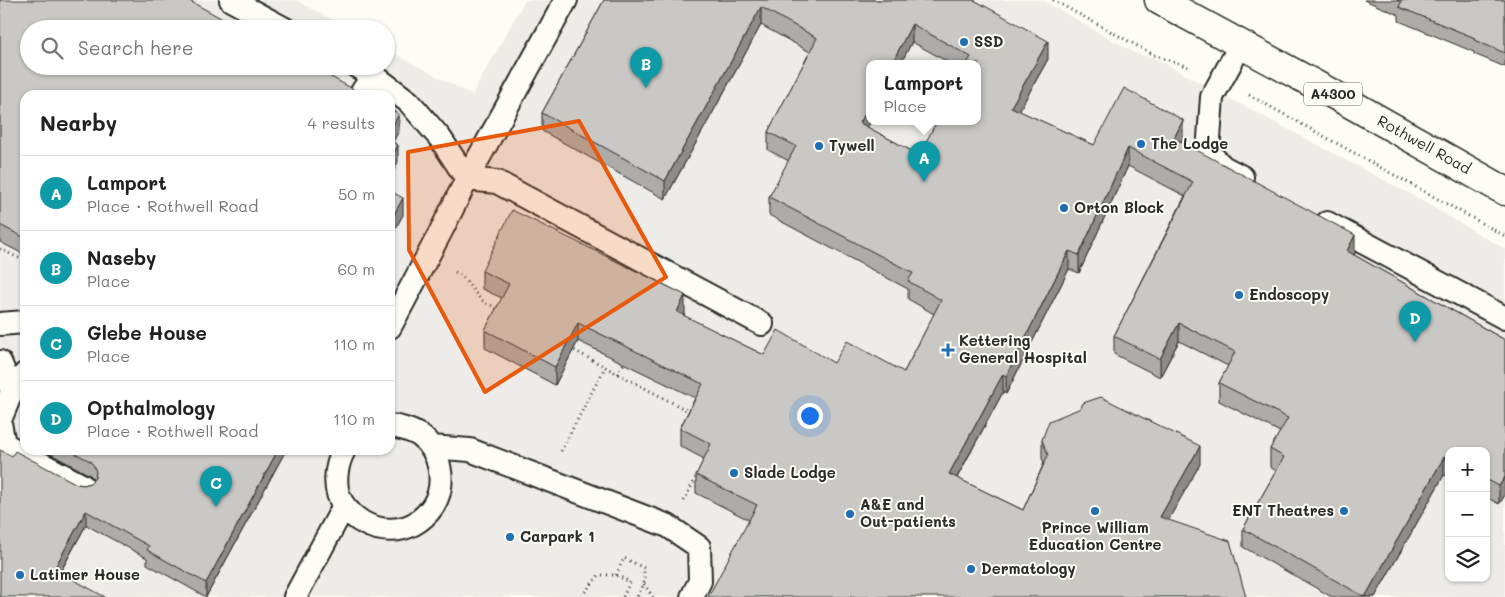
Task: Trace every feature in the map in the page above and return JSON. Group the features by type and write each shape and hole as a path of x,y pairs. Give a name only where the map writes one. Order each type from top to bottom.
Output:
{"main road":[{"name":"Rothwell Road","path":"1159,0 1505,191"}],"lane":[{"path":"231,0 269,20"},
{"path":"395,318 467,179 566,0"},
{"path":"1241,44 1212,97 1208,152 1224,167 1259,186"},
{"path":"361,90 364,75"},
{"path":"371,75 392,90"},
{"path":"395,92 409,102 440,138 467,179"},
{"path":"467,179 497,182 762,324"},
{"path":"1311,215 1505,318"},
{"path":"0,324 20,322"},
{"path":"0,362 18,382 0,421 4,444 20,453"},
{"path":"342,455 336,476 338,491 344,506 356,518 371,527 388,531 405,528 421,519 432,506 439,492 441,476 438,461 430,447 420,436 398,427"},
{"path":"430,447 470,450 668,526 699,547 700,581 692,597"},
{"path":"25,455 83,486"},
{"path":"294,597 344,506"}],"path":[{"path":"1053,0 1154,55 1221,79 1505,236"},
{"path":"0,249 20,259"},
{"path":"462,276 481,300 506,314"},
{"path":"564,344 696,415"},
{"path":"618,374 624,363"},
{"path":"560,452 605,367"},
{"path":"684,500 701,468"},
{"path":"616,575 624,558 644,568 644,584 637,597"},
{"path":"585,592 599,575 616,575 630,582 623,597"},
{"path":"644,584 653,597"}],"highlighted area":[{"path":"579,121 666,277 485,392 409,250 408,152"}],"shaded area":[{"name":"Kettering General Hospital","path":"0,0 296,0 333,20 20,20 20,75 395,75 395,54 472,95 525,0 1042,0 1135,53 1154,58 1410,194 1505,249 1505,597 0,597"}],"building":[{"path":"0,0 188,0 225,20 20,20 20,75 327,75 355,90 20,90 20,235 0,225"},
{"path":"604,0 974,0 1048,41 1011,107 1094,145 1124,88 1183,120 1174,138 1355,235 1347,251 1505,340 1505,477 1499,486 1490,481 1490,447 1445,447 1445,457 1365,597 1243,529 1284,457 1270,449 1288,418 1219,383 1235,352 1179,323 1160,359 1114,336 1193,182 1128,148 1079,255 1069,251 1006,376 1003,374 949,474 1023,510 1048,455 1042,440 1049,421 1081,408 1083,403 1101,397 1200,446 1160,517 1230,541 1246,597 708,597 757,505 696,475 711,444 680,428 703,384 578,323 555,367 485,330 509,284 482,271 512,210 685,295 677,312 764,355 778,330 834,363 847,341 904,372 941,300 908,281 913,273 769,197 796,146 768,132 817,38 761,7 665,181 542,113"},
{"path":"1396,0 1505,0 1505,53 1474,40 1475,38 1399,7 1401,2"},
{"path":"395,112 399,114 395,121"},
{"path":"395,194 403,198 395,213"},
{"path":"0,450 12,456 15,451 77,484 84,485 90,483 95,478 96,472 90,461 79,455 275,455 206,583 147,550 149,546 86,511 54,569 105,597 0,597"}],"place":[{"name":"SSD","path":"964,42"},
{"name":"Naseby","path":"646,88"},
{"name":"The Lodge","path":"1141,144"},
{"name":"Tywell","path":"819,146"},
{"name":"Lamport","path":"924,182"},
{"name":"Orton Block","path":"1064,208"},
{"name":"Endoscopy","path":"1239,295"},
{"name":"Opthalmology","path":"1415,342"},
{"name":"Kettering General Hospital","path":"948,350"},
{"name":"Slade Lodge","path":"734,473"},
{"name":"Glebe House","path":"216,507"},
{"name":"Prince William Education Centre","path":"1095,511"},
{"name":"ENT Theatres","path":"1344,511"},
{"name":"A&E and Out-patients","path":"850,514"},
{"name":"Carpark 1","path":"510,537"},
{"name":"Dermatology","path":"971,569"},
{"name":"Latimer House","path":"20,575"}]}
